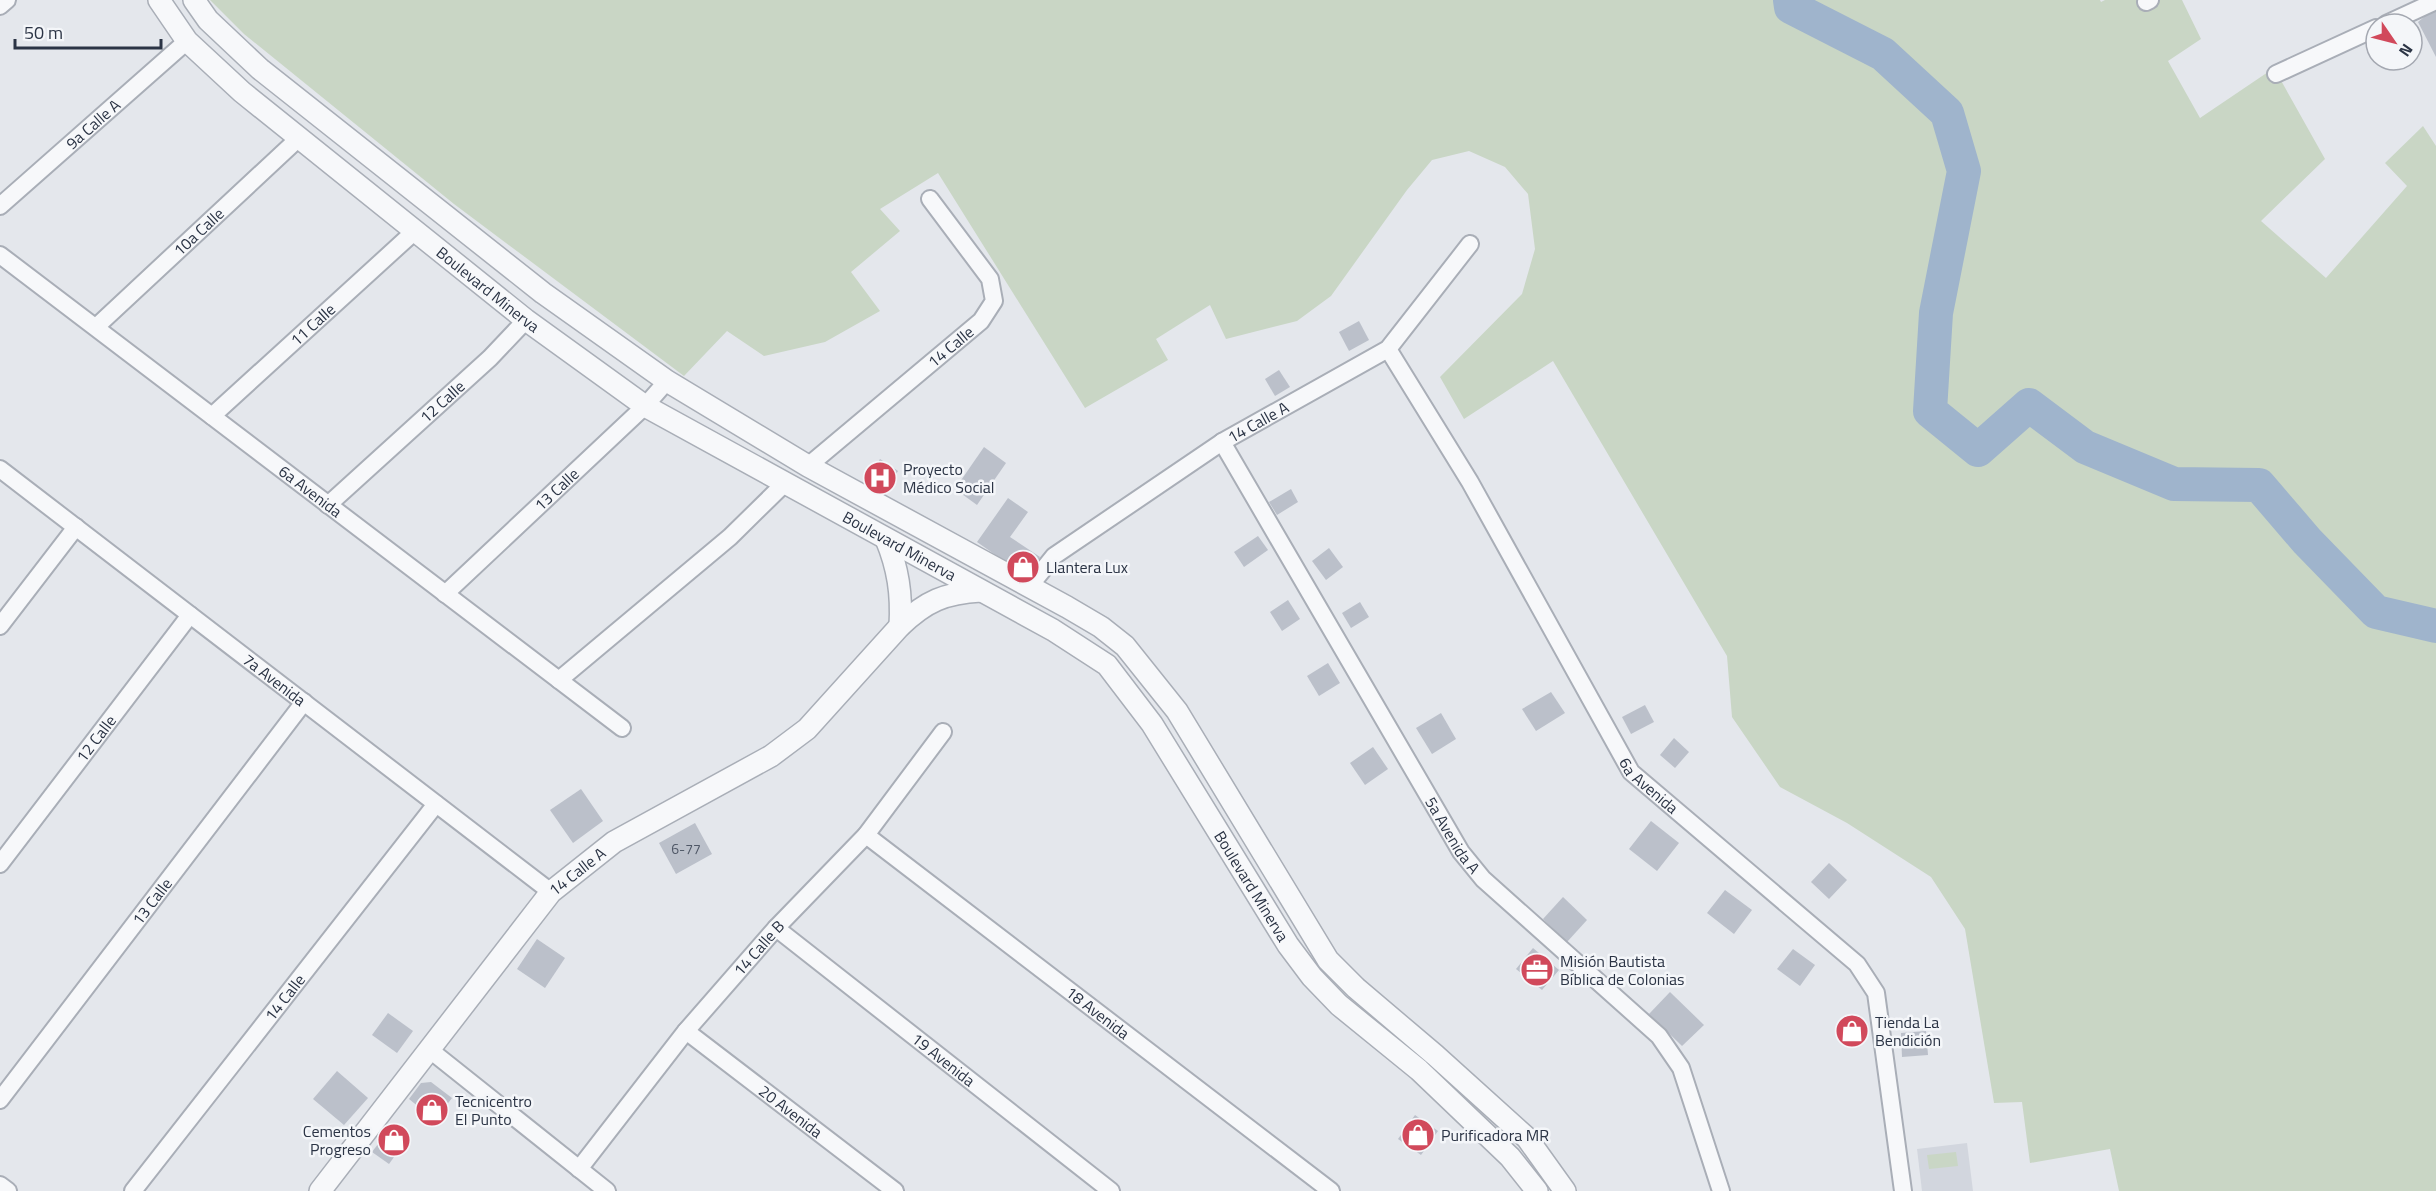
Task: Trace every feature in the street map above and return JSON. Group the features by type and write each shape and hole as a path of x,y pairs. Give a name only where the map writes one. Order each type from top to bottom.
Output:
{"street":[{"path":"0,6 7,0"},
{"name":"Boulevard Minerva","path":"159,0 187,41 242,92 526,320 645,406 1053,630 1107,665 1152,724 1288,945 1312,977 1338,1005 1435,1085 1510,1157 1538,1191"},
{"name":"Boulevard Minerva","path":"194,0 208,20 260,69 543,293 666,381 808,466 1101,627 1125,646 1177,711 1328,960 1356,988 1527,1138 1565,1191"},
{"path":"2412,12 2436,1"},
{"path":"2276,74 2364,34"},
{"name":"9a Calle A","path":"0,206 187,41"},
{"name":"10a Calle","path":"96,327 300,137"},
{"path":"425,199 425,208 415,221 416,232 428,232 432,223 440,219 449,219"},
{"name":"14 Calle","path":"808,466 981,321 994,301 990,279 930,199"},
{"name":"11 Calle","path":"212,416 416,232"},
{"name":"14 Calle A","path":"1029,587 1054,556 1222,442 1388,349 1470,244"},
{"name":"6a Avenida","path":"0,255 621,728"},
{"name":"12 Calle","path":"328,505 490,358 526,320"},
{"name":"6a Avenida","path":"1388,349 1470,482 1631,772 1857,964 1876,993 1904,1191"},
{"name":"13 Calle","path":"445,594 645,406 666,381"},
{"path":"708,440 732,439 782,463 808,466"},
{"name":"5a Avenida A","path":"1222,442 1461,852 1483,879 1659,1036 1681,1068 1721,1191"},
{"name":"7a Avenida","path":"0,469 550,892"},
{"path":"559,680 730,537 786,482"},
{"path":"0,626 76,528"},
{"path":"886,539 899,581 900,626"},
{"name":"14 Calle A","path":"320,1191 550,892 614,842 771,756 807,729 917,610 936,599 958,592 981,591"},
{"name":"12 Calle","path":"0,864 190,615"},
{"name":"13 Calle","path":"0,1100 304,702"},
{"name":"14 Calle B","path":"579,1169 686,1030 776,928 866,835 943,732"},
{"name":"14 Calle","path":"134,1191 436,804"},
{"name":"18 Avenida","path":"866,835 1331,1191"},
{"name":"19 Avenida","path":"776,928 1111,1191"},
{"name":"20 Avenida","path":"686,1030 895,1191"},
{"path":"430,1050 607,1191"},
{"path":"0,1185 8,1191"}],"shaded area":[{"path":"1967,1143 1973,1191 1922,1191 1917,1149"}],"green space":[{"path":"210,0 2100,0 2101,2 2105,0 2182,0 2201,39 2168,61 2200,118 2274,68 2325,159 2261,221 2326,278 2407,186 2385,163 2423,126 2436,146 2436,1191 2119,1191 2110,1149 2030,1163 2022,1102 1994,1103 1965,929 1931,877 1847,823 1780,787 1732,717 1727,656 1553,361 1464,419 1440,377 1522,294 1535,249 1528,194 1505,167 1469,151 1432,160 1407,190 1331,296 1297,321 1226,339 1210,305 1156,339 1168,360 1085,408 938,173 880,209 900,231 851,272 880,311 825,342 764,356 727,331 684,376 454,204 244,34"},
{"path":"1956,1152 1958,1166 1929,1169 1927,1155"}],"building":[{"path":"2436,7 2436,57 2424,34 2424,17"},
{"path":"1359,321 1369,340 1349,351 1339,332"},
{"path":"1279,370 1290,387 1275,396 1265,379"},
{"path":"984,447 1006,463 977,505 955,489"},
{"name":"Proyecto Médico Social","path":"880,459 898,471 881,498 863,486"},
{"path":"1291,489 1298,502 1277,515 1269,502"},
{"path":"1008,498 1028,512 1010,537 1040,557 1027,577 977,542"},
{"path":"1258,536 1268,550 1244,567 1234,552"},
{"path":"1329,548 1343,567 1326,580 1312,561"},
{"path":"1288,600 1300,619 1282,631 1270,612"},
{"path":"1360,602 1369,617 1351,628 1342,613"},
{"path":"1328,663 1340,683 1319,696 1307,676"},
{"path":"1551,692 1565,713 1536,731 1522,709"},
{"path":"1645,705 1654,722 1631,734 1622,717"},
{"path":"1441,713 1456,739 1432,754 1416,728"},
{"path":"1674,738 1689,752 1675,768 1660,755"},
{"path":"1373,747 1388,769 1365,785 1350,763"},
{"path":"581,789 603,821 573,843 550,810"},
{"path":"1651,821 1679,843 1657,871 1629,849"},
{"path":"695,823 712,854 676,874 659,843"},
{"path":"1829,863 1847,880 1829,899 1811,882"},
{"path":"1725,890 1752,910 1734,934 1707,913"},
{"path":"1563,897 1587,920 1567,942 1543,919"},
{"path":"537,939 565,958 545,988 517,969"},
{"name":"Misión Bautista Bíblica de Colonias","path":"1533,948 1559,970 1542,990 1516,969"},
{"path":"1793,949 1815,965 1800,986 1777,969"},
{"path":"1670,992 1704,1025 1682,1046 1649,1014"},
{"path":"388,1013 413,1031 397,1053 372,1035"},
{"name":"Tienda La Bendición","path":"1862,1023 1864,1036 1843,1039 1841,1026"},
{"path":"1926,1031 1928,1055 1902,1057 1901,1033"},
{"path":"337,1071 368,1098 344,1125 313,1099"},
{"name":"Tecnicentro El Punto","path":"431,1082 452,1098 435,1120 409,1099 421,1083"},
{"name":"Purificadora MR","path":"1415,1115 1438,1131 1421,1155 1398,1139"},
{"path":"391,1127 407,1139 389,1164 372,1152"}],"waterway":[{"path":"1790,0 1791,7 1883,54 1947,113 1964,171 1936,313 1930,411 1978,450 2029,405 2085,447 2174,484 2259,485 2307,541 2376,612 2436,626"}],"place":[{"name":"Proyecto Médico Social","path":"880,478"},
{"name":"Llantera Lux","path":"1023,567"},
{"name":"Misión Bautista Bíblica de Colonias","path":"1537,970"},
{"name":"Tienda La Bendición","path":"1852,1031"},
{"name":"Tecnicentro El Punto","path":"432,1110"},
{"name":"Purificadora MR","path":"1418,1135"},
{"name":"Cementos Progreso","path":"394,1140"}]}
